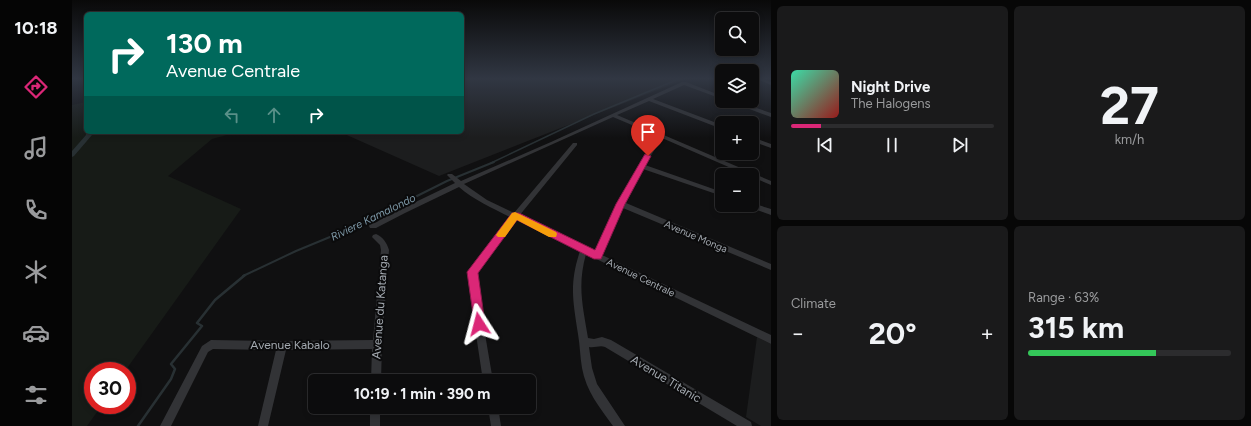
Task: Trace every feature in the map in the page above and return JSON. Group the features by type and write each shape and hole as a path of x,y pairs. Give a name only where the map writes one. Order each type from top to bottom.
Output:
{"street":[{"path":"373,226 408,207 459,183 574,134 649,99 715,124"},
{"path":"751,108 771,115"},
{"path":"613,115 771,183"},
{"path":"598,256 621,204 641,166 661,136"},
{"path":"759,142 771,146"},
{"path":"487,374 471,276 472,272 515,216 574,144"},
{"path":"641,166 715,192"},
{"name":"Avenue Centrale","path":"450,175 468,191 485,202 771,340"},
{"name":"Avenue Monga","path":"621,204 771,267"},
{"path":"759,208 771,212"},
{"name":"Avenue du Katanga","path":"376,237 383,244 385,250 377,344 376,374"},
{"path":"584,250 577,269 576,289 577,308 584,342 586,367 590,382 620,426"},
{"name":"Avenue Titanic","path":"584,342 594,343 602,341 608,343 747,426"},
{"name":"Avenue Kabalo","path":"165,426 208,345 214,343 282,346 377,344"},
{"path":"263,426 282,346"},
{"path":"375,414 375,426"},
{"path":"494,414 496,426"}],"shaded area":[{"path":"464,98 637,98 439,176 344,134 464,134"},
{"path":"84,102 84,134 231,134 212,139 168,176 241,209 131,362 84,362 84,414 96,414 87,426 72,426 72,105"},
{"path":"757,337 771,344 771,426 761,426 746,417"}],"waterway":[{"name":"Riviere Kamalondo","path":"491,163 594,114 633,98"},
{"path":"72,155 89,134"},
{"name":"Riviere Kamalondo","path":"245,275 296,251 359,225 447,181 494,162"},
{"name":"Riviere Kamalondo","path":"138,426 171,379 175,369 171,364 202,326 197,323 215,300 245,275"}],"slow traffic":[{"path":"501,235 515,216 553,234"}],"route":[{"path":"479,324 471,276 472,272 515,216 598,256 621,204 648,156"}]}
